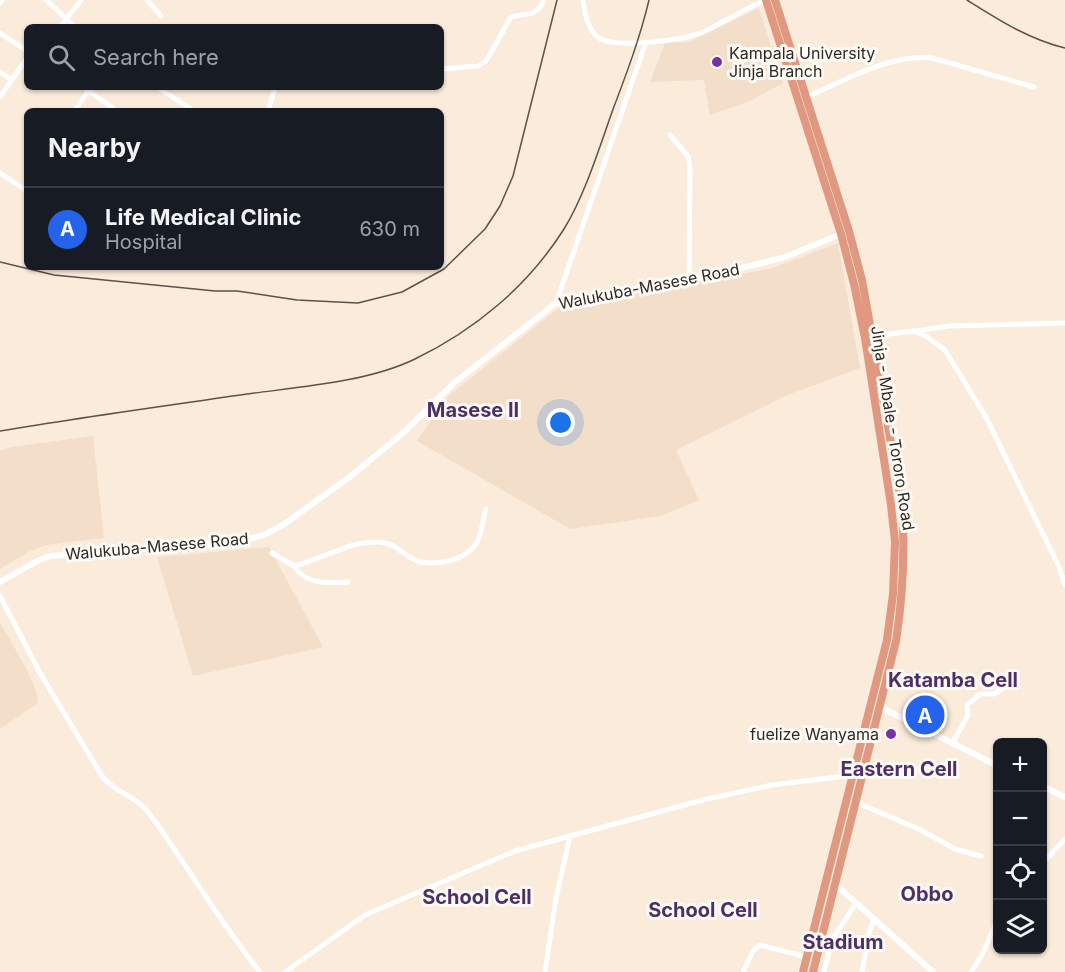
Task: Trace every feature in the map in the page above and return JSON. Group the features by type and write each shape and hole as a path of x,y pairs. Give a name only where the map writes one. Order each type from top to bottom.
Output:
{"highway":[{"name":"Jinja - Mbale - Tororo Road","path":"766,0 841,234 854,284 865,338 895,542 891,618 854,775 802,972"},
{"name":"Jinja - Mbale - Tororo Road","path":"775,0 849,231 873,336 902,505 904,542 900,616 880,707 813,972"}],"street":[{"path":"46,0 72,24"},
{"path":"62,24 81,0"},
{"path":"147,0 161,16"},
{"path":"444,69 478,66 486,61 511,17 537,12 544,0"},
{"path":"583,0 588,23 599,38 618,43 683,38 701,33 766,0"},
{"path":"0,33 24,49"},
{"path":"556,303 646,42"},
{"path":"807,97 900,59 920,57 932,58 1034,87"},
{"path":"0,98 24,62"},
{"path":"0,72 12,80"},
{"path":"76,108 86,90"},
{"path":"87,90 113,108"},
{"path":"162,90 189,108"},
{"path":"269,108 274,90"},
{"path":"670,135 688,156 690,169 689,279"},
{"path":"0,173 24,189"},
{"name":"Walukuba-Masese Road","path":"0,582 51,556 208,544 249,539 273,531 351,476 403,433 454,383 556,303 689,279 785,257 841,234"},
{"path":"873,336 949,326 1065,323"},
{"path":"914,331 926,336 945,350 966,381 1001,447 1059,567 1065,585"},
{"path":"294,566 352,544 376,542 390,543 415,560 424,563 442,563 456,559 478,540 486,509"},
{"path":"272,552 312,581 348,582"},
{"path":"0,596 40,673 102,776 110,785 149,813 238,945 260,972"},
{"path":"952,744 968,715 967,705 980,694 994,694 1012,683"},
{"path":"880,707 993,764"},
{"path":"285,972 365,915 515,851 714,797 772,785 854,775"},
{"path":"1047,788 1065,796"},
{"path":"855,802 919,829 955,849 981,856"},
{"path":"545,972 556,898 570,836"},
{"path":"1047,859 1065,839"},
{"path":"835,884 933,972"},
{"path":"824,972 833,938 856,903"},
{"path":"862,972 868,933 874,920"},
{"path":"970,972 982,955 993,930"},
{"path":"743,972 753,951 760,945 806,957"}],"shaded area":[{"name":"Kampala University Jinja Branch","path":"759,8 783,83 750,101 710,115 704,80 650,82 665,43 688,42"},
{"path":"838,243 860,368 785,396 676,450 699,500 661,516 570,529 417,441 447,397 560,307 773,268"},
{"path":"93,436 104,538 46,545 28,552 0,569 0,451 11,447"},
{"path":"269,547 323,647 193,676 157,557"},
{"path":"0,622 27,670 36,690 38,703 0,729"}],"railway":[{"path":"444,269 485,229 500,206 513,176 557,0"},
{"path":"0,431 355,378 396,367 415,359 459,334 499,305 517,288 550,250 564,229 591,172 649,0"},
{"path":"967,0 1026,34 1065,48"},
{"path":"0,262 24,268"},
{"path":"33,270 54,275 215,291 237,291 297,300 358,303 402,292 442,270"}],"place":[{"name":"Kampala University Jinja Branch","path":"717,62"},
{"name":"Life Medical Clinic","path":"925,715"},
{"name":"fuelize Wanyama","path":"891,734"}],"district":[{"name":"Masese II","path":"473,410"},
{"name":"Katamba Cell","path":"953,680"},
{"name":"Eastern Cell","path":"899,769"},
{"name":"Obbo","path":"927,894"},
{"name":"School Cell","path":"477,897"},
{"name":"School Cell","path":"703,910"},
{"name":"Stadium","path":"843,942"}]}
